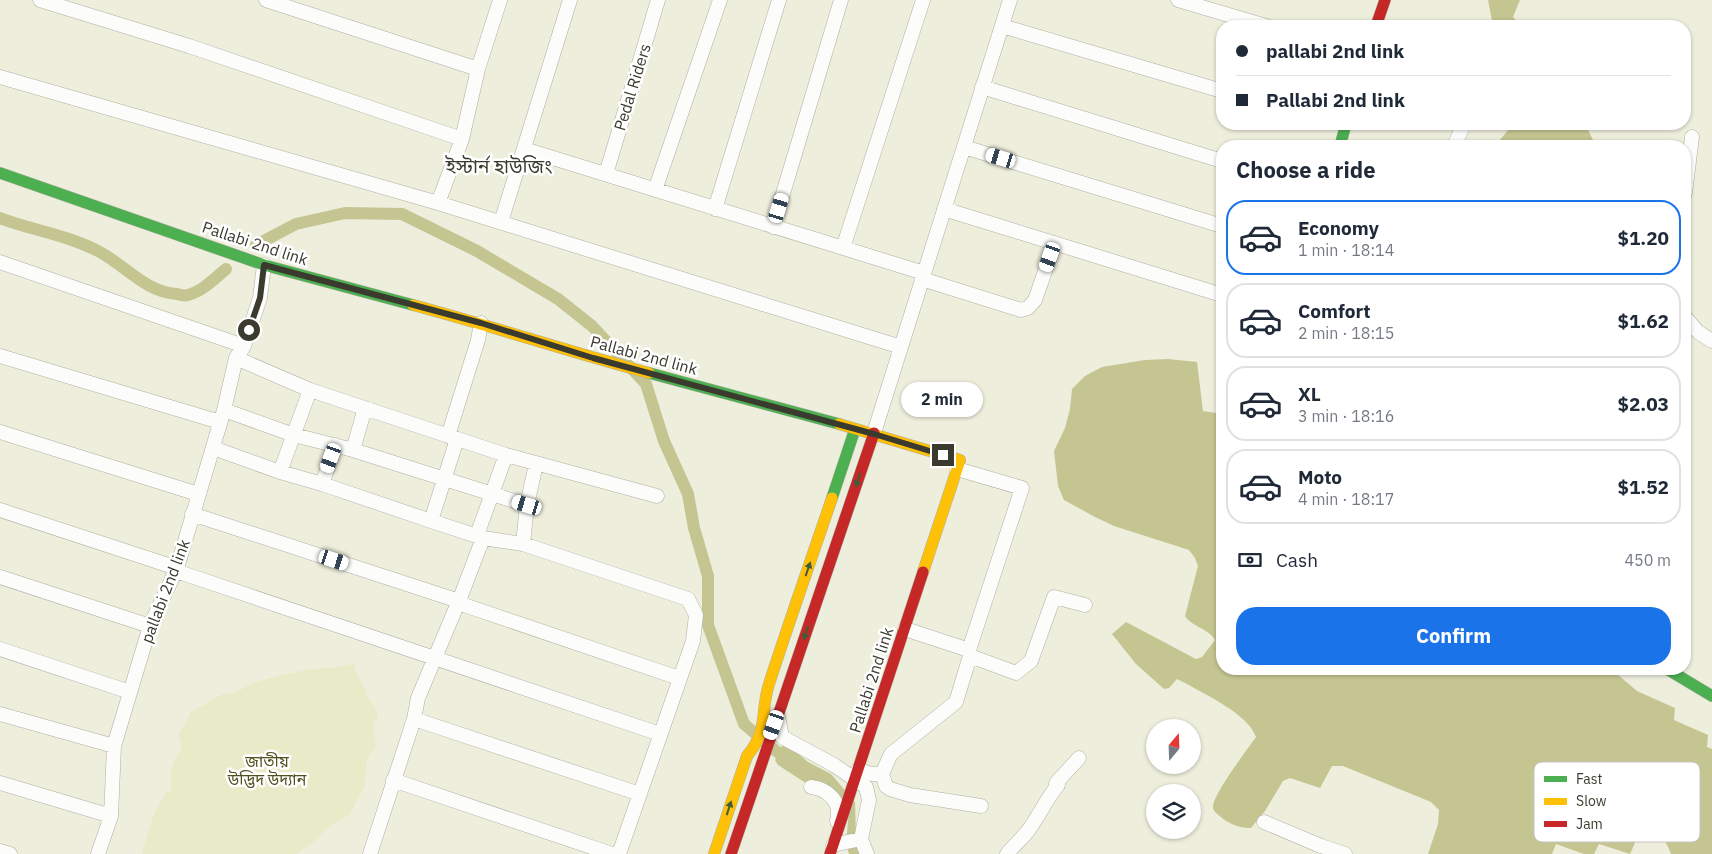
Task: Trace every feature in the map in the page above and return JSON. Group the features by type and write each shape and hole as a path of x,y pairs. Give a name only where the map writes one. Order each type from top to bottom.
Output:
{"street":[{"path":"40,0 69,5 462,139"},
{"path":"266,0 478,69"},
{"path":"438,203 462,139 478,69 500,0"},
{"path":"501,222 570,0"},
{"name":"Pedal Riders","path":"606,174 658,0"},
{"path":"655,190 720,0"},
{"path":"715,208 779,0"},
{"path":"773,226 842,0"},
{"path":"844,248 923,0"},
{"path":"731,854 764,757 773,719 874,434 1010,0"},
{"path":"1178,0 1246,20"},
{"path":"1378,20 1385,0"},
{"path":"1002,26 1216,89"},
{"path":"0,77 438,203 901,348"},
{"path":"982,87 1216,159"},
{"path":"1691,145 1692,137"},
{"path":"964,147 1216,224"},
{"path":"524,149 844,248 1020,310 1028,308 1035,300 1055,243"},
{"name":"Pallabi 2nd link","path":"0,173 264,265 481,323 593,358 874,434 960,460 836,842"},
{"path":"944,209 1216,293"},
{"path":"0,262 240,352 310,390 506,455 657,496"},
{"name":"pallabi 2nd link","path":"98,854 111,816 114,746 150,626 176,570 240,352 260,298 264,265"},
{"path":"431,521 444,479 452,437 481,323"},
{"path":"1691,323 1698,332 1712,341"},
{"path":"0,356 336,445 527,505"},
{"path":"280,472 310,390"},
{"path":"353,450 365,408"},
{"path":"855,429 768,686 773,719 782,736 856,776 882,774"},
{"path":"0,432 198,494"},
{"path":"322,484 336,445"},
{"path":"213,448 431,521 480,536 523,544 688,599 696,615 694,642 679,678 619,854"},
{"path":"376,853 393,780 414,719 418,698 459,602 491,494 506,455"},
{"path":"523,544 527,505 536,464"},
{"path":"957,468 1022,488 969,653 956,702 891,754 882,774 886,786 890,789 910,795 981,806"},
{"path":"0,510 660,734"},
{"path":"192,514 459,602 679,678"},
{"path":"0,577 150,626"},
{"path":"905,629 1016,673 1032,661 1054,597 1085,605"},
{"path":"0,649 130,692"},
{"path":"1677,675 1712,696"},
{"path":"0,714 114,746"},
{"path":"414,719 640,794"},
{"path":"714,854 747,756 773,719"},
{"path":"747,756 764,757"},
{"path":"1007,854 1017,840 1029,829 1050,794 1058,785 1056,783 1079,758"},
{"path":"856,776 860,784 866,787 869,800 860,839 867,854"},
{"path":"393,780 612,854"},
{"path":"0,782 111,816"},
{"path":"811,787 822,790 835,801 840,812 835,833 836,842 860,839"},
{"path":"1264,822 1345,854"},
{"path":"0,851 10,854"}],"green space":[{"name":"জাতীয় উদ্ভিদ উদ্যান","path":"356,663 354,670 366,690 367,697 376,708 378,717 373,724 376,747 367,759 364,788 349,815 330,826 316,840 296,854 142,854 154,814 166,792 170,792 171,770 181,748 178,736 191,712 223,694 234,693 255,682 311,669 333,668"}],"shaded area":[{"path":"1488,0 1520,0 1513,17 1516,20 1492,20"},
{"path":"1508,130 1588,130 1593,140 1500,140"},
{"path":"1168,359 1197,362 1203,411 1216,413 1216,675 1618,675 1637,691 1675,708 1674,720 1708,735 1707,747 1712,749 1712,854 1671,854 1665,842 1700,842 1700,762 1534,762 1534,842 1635,842 1630,854 1599,844 1594,854 1584,854 1556,844 1552,854 1428,854 1438,824 1439,810 1431,802 1343,766 1332,766 1320,788 1290,778 1283,781 1265,811 1251,828 1232,824 1216,813 1213,807 1218,792 1256,737 1252,729 1236,713 1177,679 1169,688 1164,689 1136,664 1112,634 1126,622 1196,659 1202,657 1215,640 1185,616 1198,566 1195,558 1189,550 1114,526 1095,517 1064,500 1058,486 1054,451 1065,428 1070,409 1072,389 1085,376 1102,367 1145,360"},
{"path":"784,742 808,762 831,774 855,802 856,838 861,854 849,854 846,843 849,811 778,765 775,760"}],"waterway":[{"path":"256,245 296,224 345,213 402,214 477,251 558,299 592,326 646,384 664,441 688,494 694,528 708,576 708,625 744,724 776,751 793,762"},
{"path":"0,218 86,245 108,257 145,283 166,292 188,295 199,291 226,269"}],"traffic: fast":[{"path":"1342,140 1344,130"},
{"path":"0,173 264,265 413,305"},
{"path":"649,373 839,424"},
{"path":"832,498 855,429"},
{"path":"1677,675 1712,696"}],"traffic: slow":[{"path":"413,305 649,373"},
{"path":"839,424 960,460 923,572"},
{"path":"714,854 747,756 754,747 761,729 769,684 832,498"}],"traffic: jam":[{"path":"1378,20 1385,0"},
{"path":"731,854 874,433"},
{"path":"830,854 923,572"}],"district":[{"name":"ইস্টার্ন হাউজিং","path":"499,166"}],"route":[{"path":"249,330 260,298 264,265 481,323 593,358 874,434 943,455"}]}
